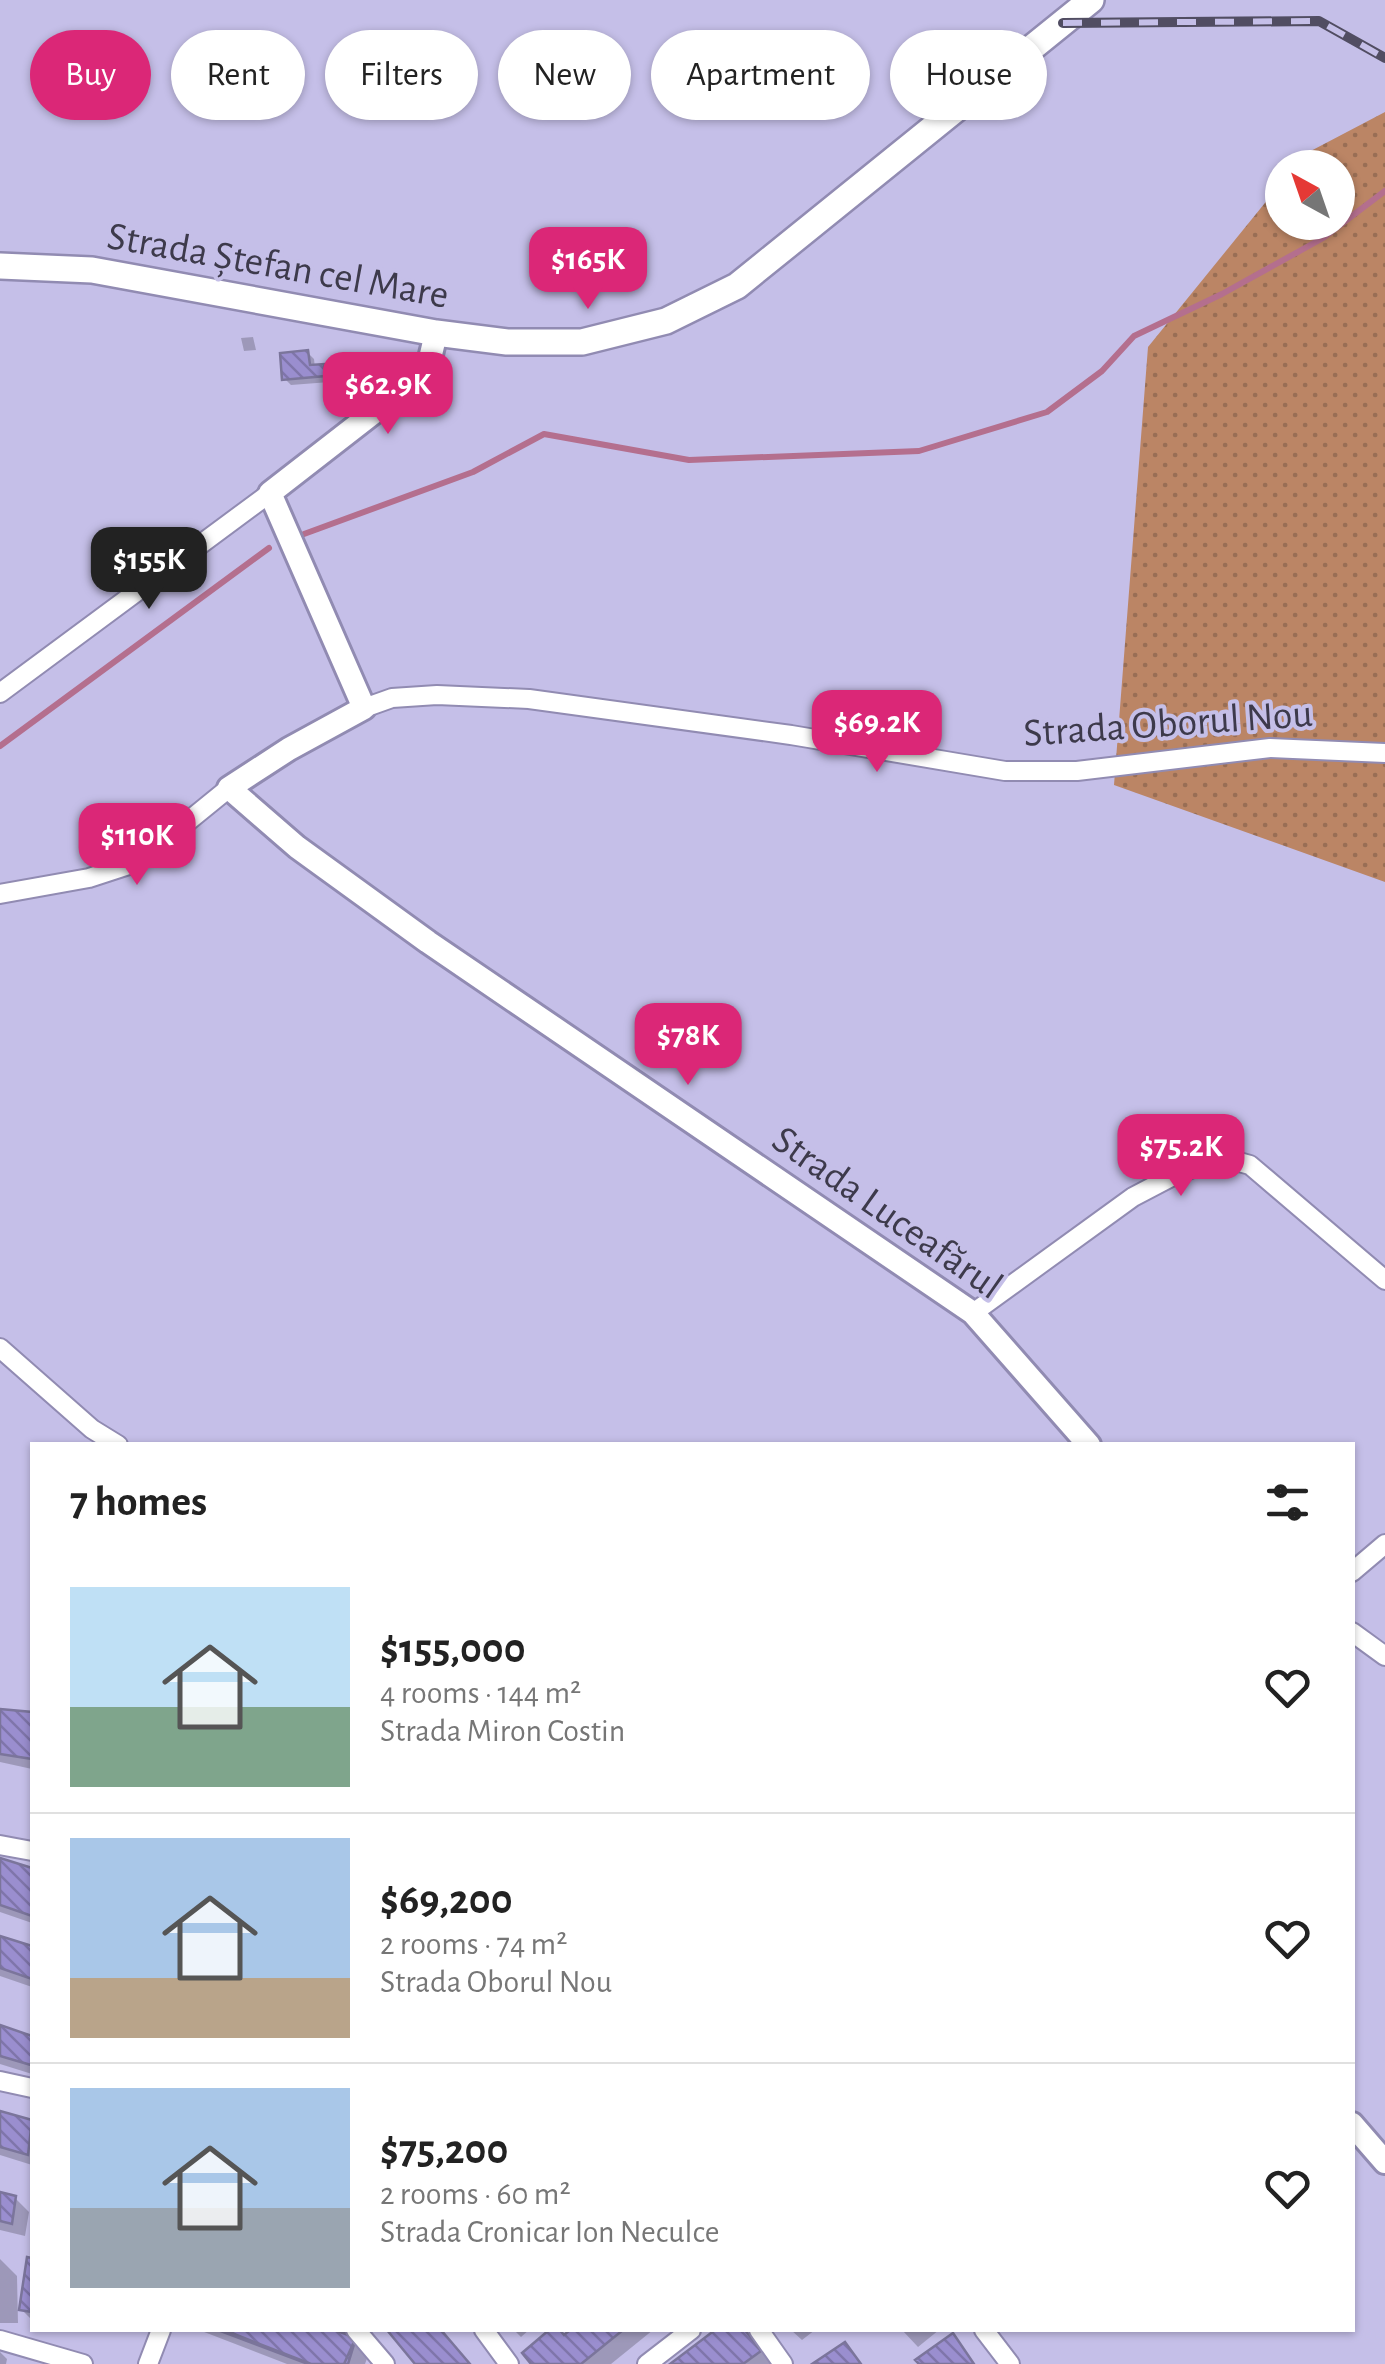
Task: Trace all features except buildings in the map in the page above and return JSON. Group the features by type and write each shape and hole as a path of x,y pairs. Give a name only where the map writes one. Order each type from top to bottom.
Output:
{"main road":[{"name":"Strada Ștefan cel Mare","path":"0,266 92,270 436,334 507,342 582,342 666,321 738,286 1091,0"}],"street":[{"path":"0,693 418,378 429,363 436,334"},
{"path":"270,493 364,708"},
{"name":"Strada Oborul Nou","path":"0,894 89,878 138,862 229,788 364,708 392,698 437,694 529,699 791,735 1005,772 1077,771 1270,748 1385,753"},
{"name":"Strada Luceafărul","path":"229,788 297,847 428,942 974,1313 1086,1442"},
{"path":"974,1313 1133,1197 1222,1157 1250,1165 1385,1280"},
{"path":"0,1348 92,1429 113,1442"},
{"path":"1355,1569 1385,1544"},
{"path":"1355,1634 1385,1656"},
{"path":"0,1845 30,1851"},
{"path":"0,2081 30,2088"},
{"path":"1355,2127 1385,2162"},
{"path":"148,2364 160,2332"},
{"path":"358,2332 385,2364"},
{"path":"485,2332 508,2364"},
{"path":"647,2364 688,2332"},
{"path":"760,2332 783,2364"},
{"path":"986,2332 1010,2364"},
{"path":"0,2340 83,2364"}],"shaded area":[{"path":"1385,112 1385,882 1114,785 1148,347 1265,203 1265,240 1355,240 1355,150 1313,150"}],"waterway":[{"path":"304,534 473,472 544,434 689,460 919,451 1047,412 1102,371 1134,336 1222,294 1323,238 1385,191"},
{"path":"0,746 269,548"}],"railway":[{"path":"1063,23 1319,21 1385,58"}]}
